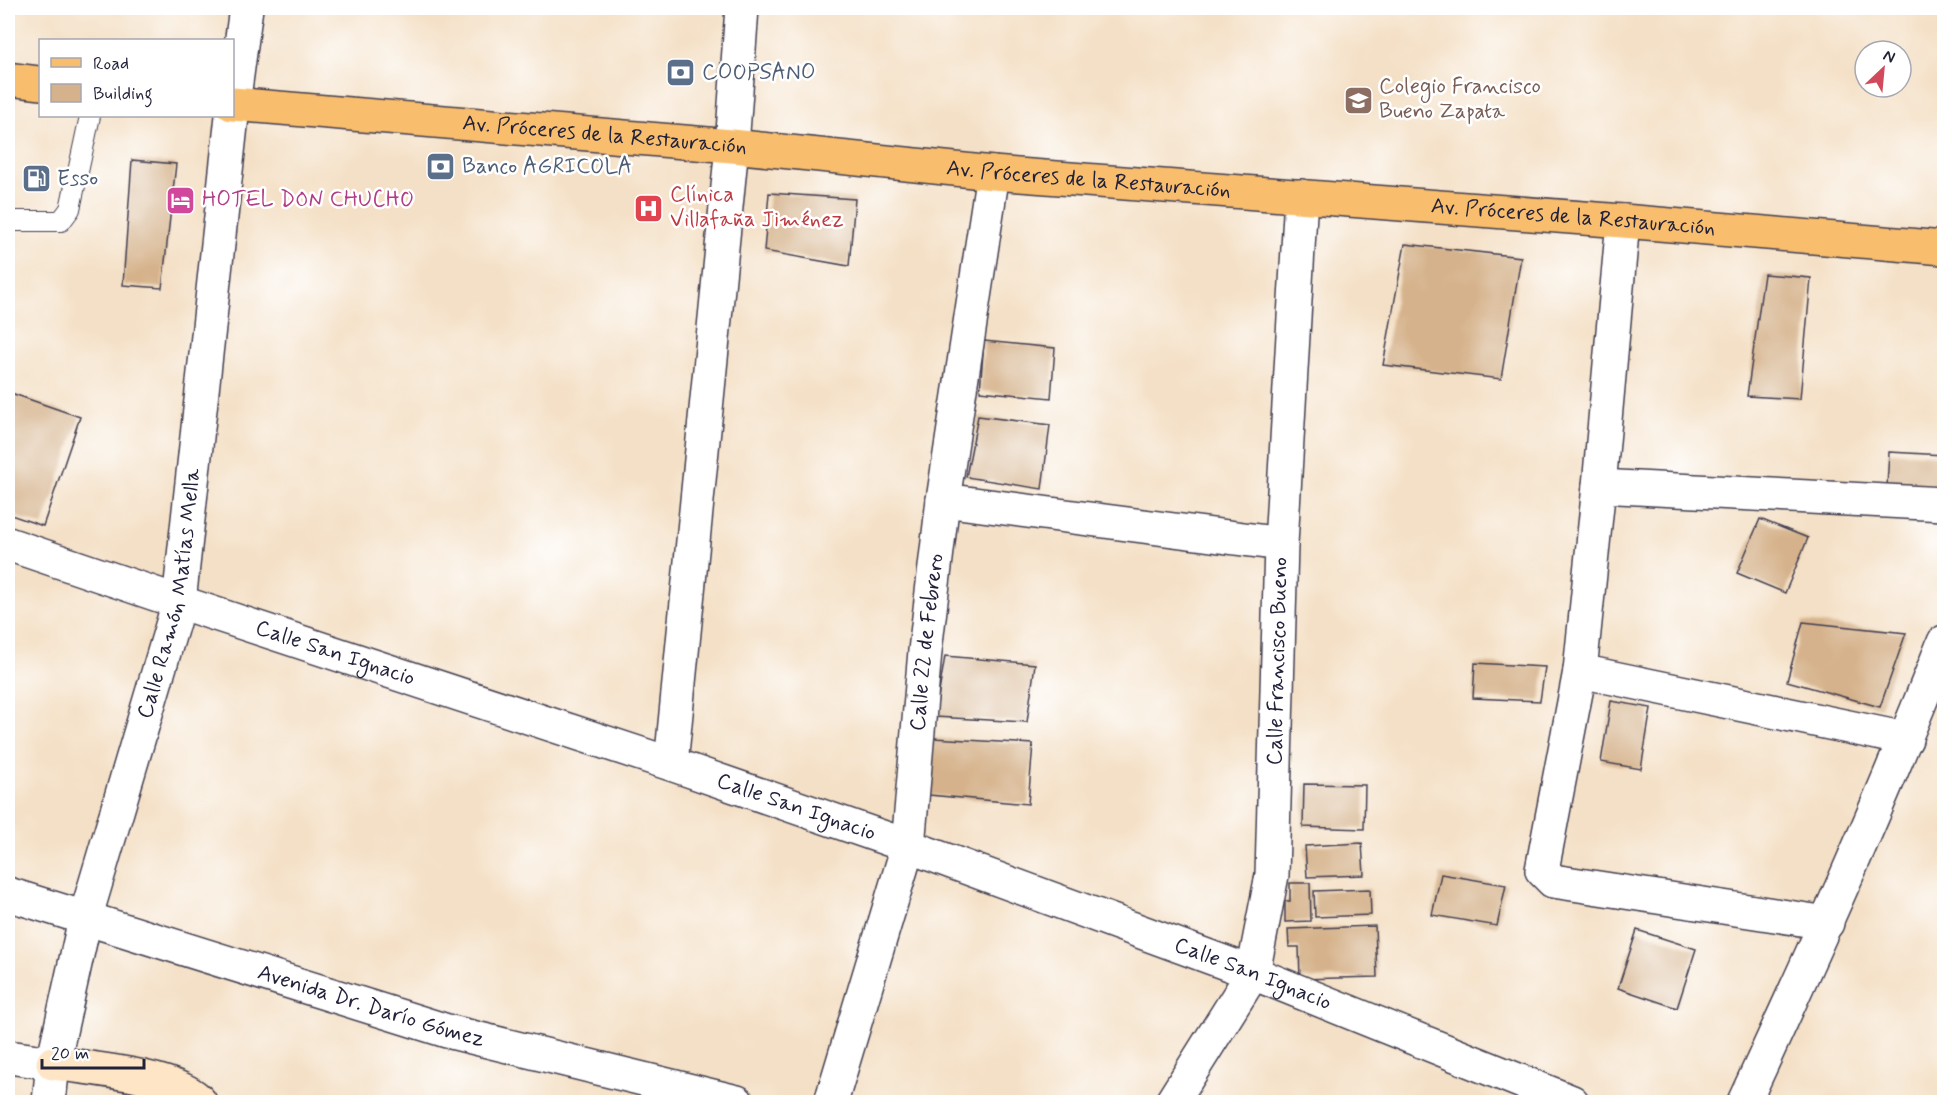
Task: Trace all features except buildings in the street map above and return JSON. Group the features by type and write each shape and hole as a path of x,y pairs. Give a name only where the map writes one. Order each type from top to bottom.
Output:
{"main road":[{"path":"8,79 39,83"},
{"name":"Av. Próceres de la Restauración","path":"234,109 732,147 993,173 1944,248"}],"street":[{"name":"Calle Ramón Matías Mella","path":"234,101 246,8"},
{"path":"671,764 732,147 742,8"},
{"name":"Calle Ramón Matías Mella","path":"49,1102 53,1063 85,919 179,602 232,117"},
{"name":"Calle 22 de Febrero","path":"831,1102 908,846 925,651 943,500 993,173"},
{"name":"Calle Francisco Bueno","path":"1172,1102 1253,973 1272,875 1281,544 1301,196"},
{"path":"1623,221 1580,671 1542,870 1553,881 1827,923"},
{"path":"1599,486 1944,504"},
{"path":"943,500 1281,544"},
{"name":"Calle San Ignacio","path":"8,544 671,764 908,846 1253,973 1572,1102"},
{"path":"1744,1102 1827,923 1906,739 1944,642"},
{"path":"1580,671 1906,739"},
{"name":"Avenida Dr. Darío Gómez","path":"8,894 447,1031 737,1102"},
{"path":"8,1057 153,1078 195,1096 200,1102"}],"lane":[{"path":"8,221 61,221 70,209 90,117"}],"place":[{"name":"COOPSANO","path":"681,73"},
{"name":"Colegio Francisco Bueno Zapata","path":"1358,100"},
{"name":"Banco AGRICOLA","path":"441,167"},
{"name":"Esso","path":"36,179"},
{"name":"HOTEL DON CHUCHO","path":"181,200"},
{"name":"Clínica Villafaña Jiménez","path":"649,208"}]}
